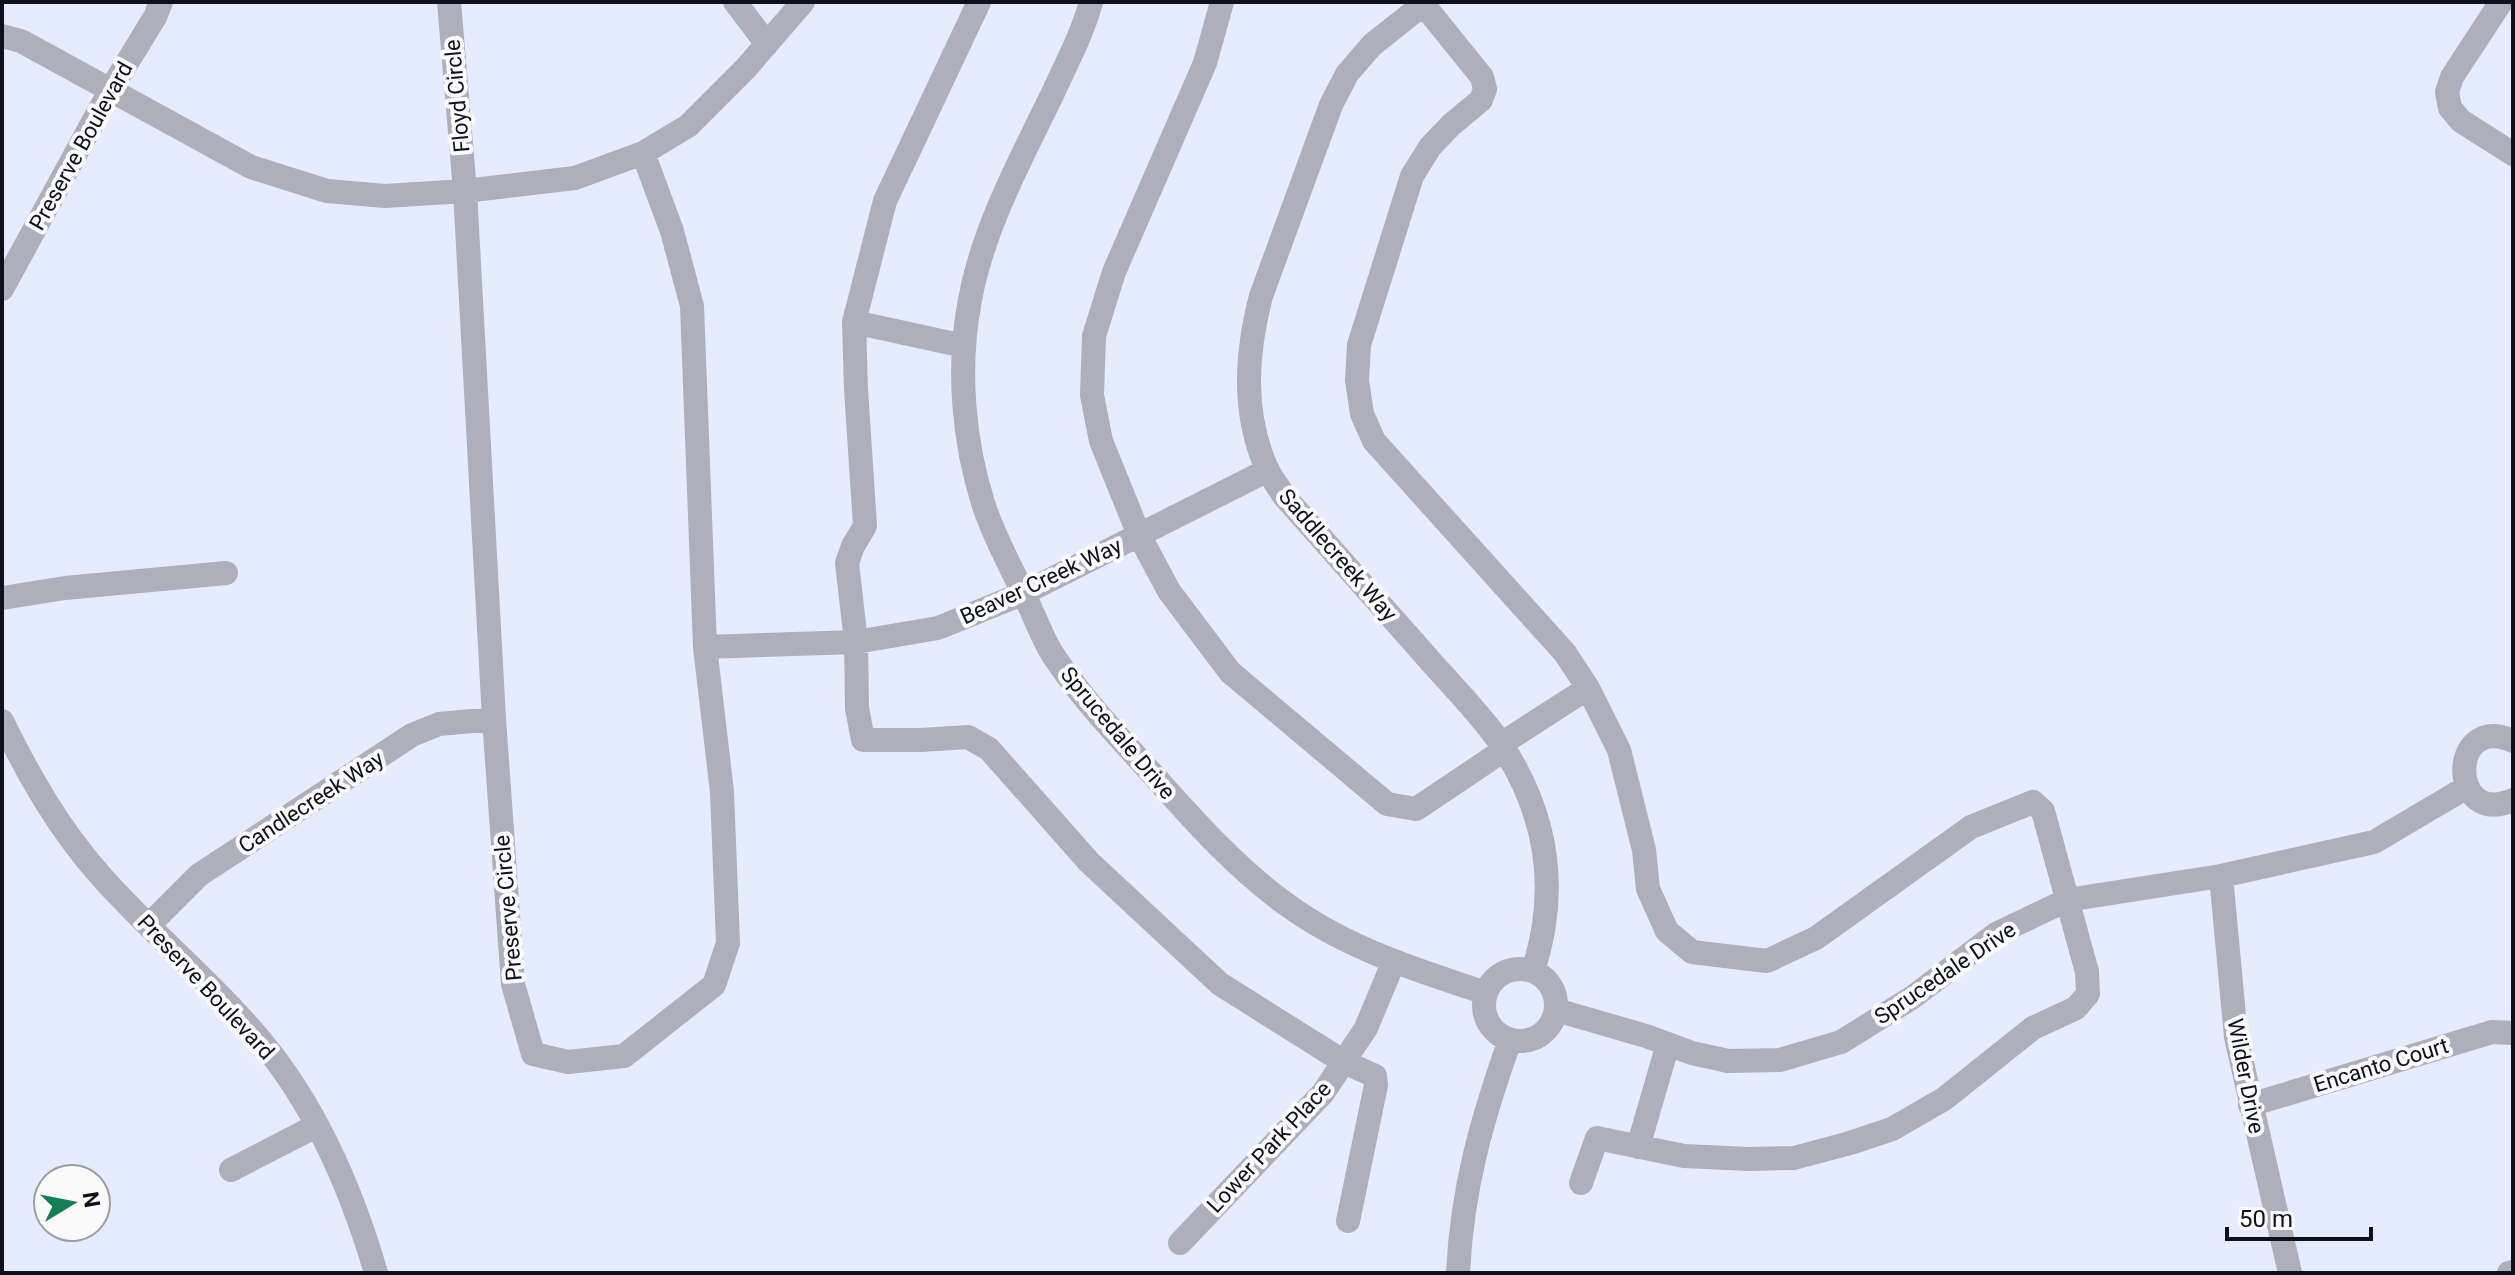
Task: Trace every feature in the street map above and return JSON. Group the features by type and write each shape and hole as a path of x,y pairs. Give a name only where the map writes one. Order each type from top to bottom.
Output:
{"street":[{"name":"Preserve Boulevard","path":"2,289 161,2"},
{"name":"Floyd Circle","path":"449,2 465,191"},
{"path":"735,2 767,44"},
{"path":"2,36 21,41 251,167 327,191 385,196 465,191 575,178 643,153 688,126 803,2"},
{"path":"979,2 885,201 854,322 865,526 847,563 856,642 857,708 863,740 968,737 989,749 1089,862 1220,984 1344,1062 1375,1076 1376,1085 1348,1221"},
{"name":"Sprucedale Drive","path":"1091,2 1072,54 996,213 973,287 964,346 964,406 971,454 984,506 1051,653 1083,695 1203,830 1250,876 1291,908 1328,931 1394,961 1486,993"},
{"path":"1222,2 1205,63 1114,272 1094,336 1092,395 1101,441 1139,535 1169,591 1230,672 1387,804 1416,809 1588,688"},
{"path":"2501,2 2452,77 2447,92 2450,108 2461,121 2513,154"},
{"path":"1424,3 1482,77 1485,89 1481,100 1430,147 1412,176 1359,345 1357,380 1362,414 1374,441 1565,653 1588,688 1619,750 1644,850 1648,889 1667,931 1692,952 1767,961 1816,938 1971,827 2033,802 2043,811 2087,972 2088,994 2076,1008 2033,1028 1944,1099 1892,1129 1794,1158 1684,1156 1597,1138 1581,1183"},
{"name":"Saddlecreek Way","path":"1424,3 1372,45 1347,74 1331,105 1261,296 1253,326 1247,377 1253,423 1268,470 1284,496 1503,747 1522,779 1539,820 1548,868 1547,908 1541,948 1533,971"},
{"name":"Preserve Circle","path":"465,191 494,719 513,984 533,1054 568,1062 624,1056 714,985 728,943 722,792 705,647 692,306 672,231 643,153"},
{"path":"854,322 964,346"},
{"name":"Beaver Creek Way","path":"705,647 856,642 938,628 1024,593 1268,470"},
{"path":"2,598 65,588 226,573"},
{"name":"Candlecreek Way","path":"149,925 199,875 412,735 439,724 494,719"},
{"name":"Preserve Boulevard","path":"2,721 31,780 99,874 260,1040 291,1081 343,1173 365,1232 376,1273"},
{"path":"2513,741 2494,736 2483,739 2466,754 2463,765 2463,777 2474,796 2495,804 2513,800"},
{"name":"Sprucedale Drive","path":"1556,1010 1692,1053 1728,1061 1780,1060 1841,1042 1913,997 1996,934 2067,900 2221,876 2374,842 2467,787"},
{"name":"Wilder Drive","path":"2221,876 2236,1037 2290,1273"},
{"name":"Lower Park Place","path":"1180,1243 1323,1093 1366,1028 1394,961"},
{"path":"1508,971 1533,971 1545,978 1553,990 1556,1010 1552,1023 1543,1034 1530,1040 1510,1040 1497,1033 1488,1021 1484,1007 1486,993 1497,978 1508,971"},
{"name":"Encanto Court","path":"2250,1105 2492,1032 2513,1033"},
{"path":"1458,1273 1464,1201 1472,1160 1510,1040"},
{"path":"1638,1147 1668,1044"},
{"path":"231,1170 316,1126"}]}
